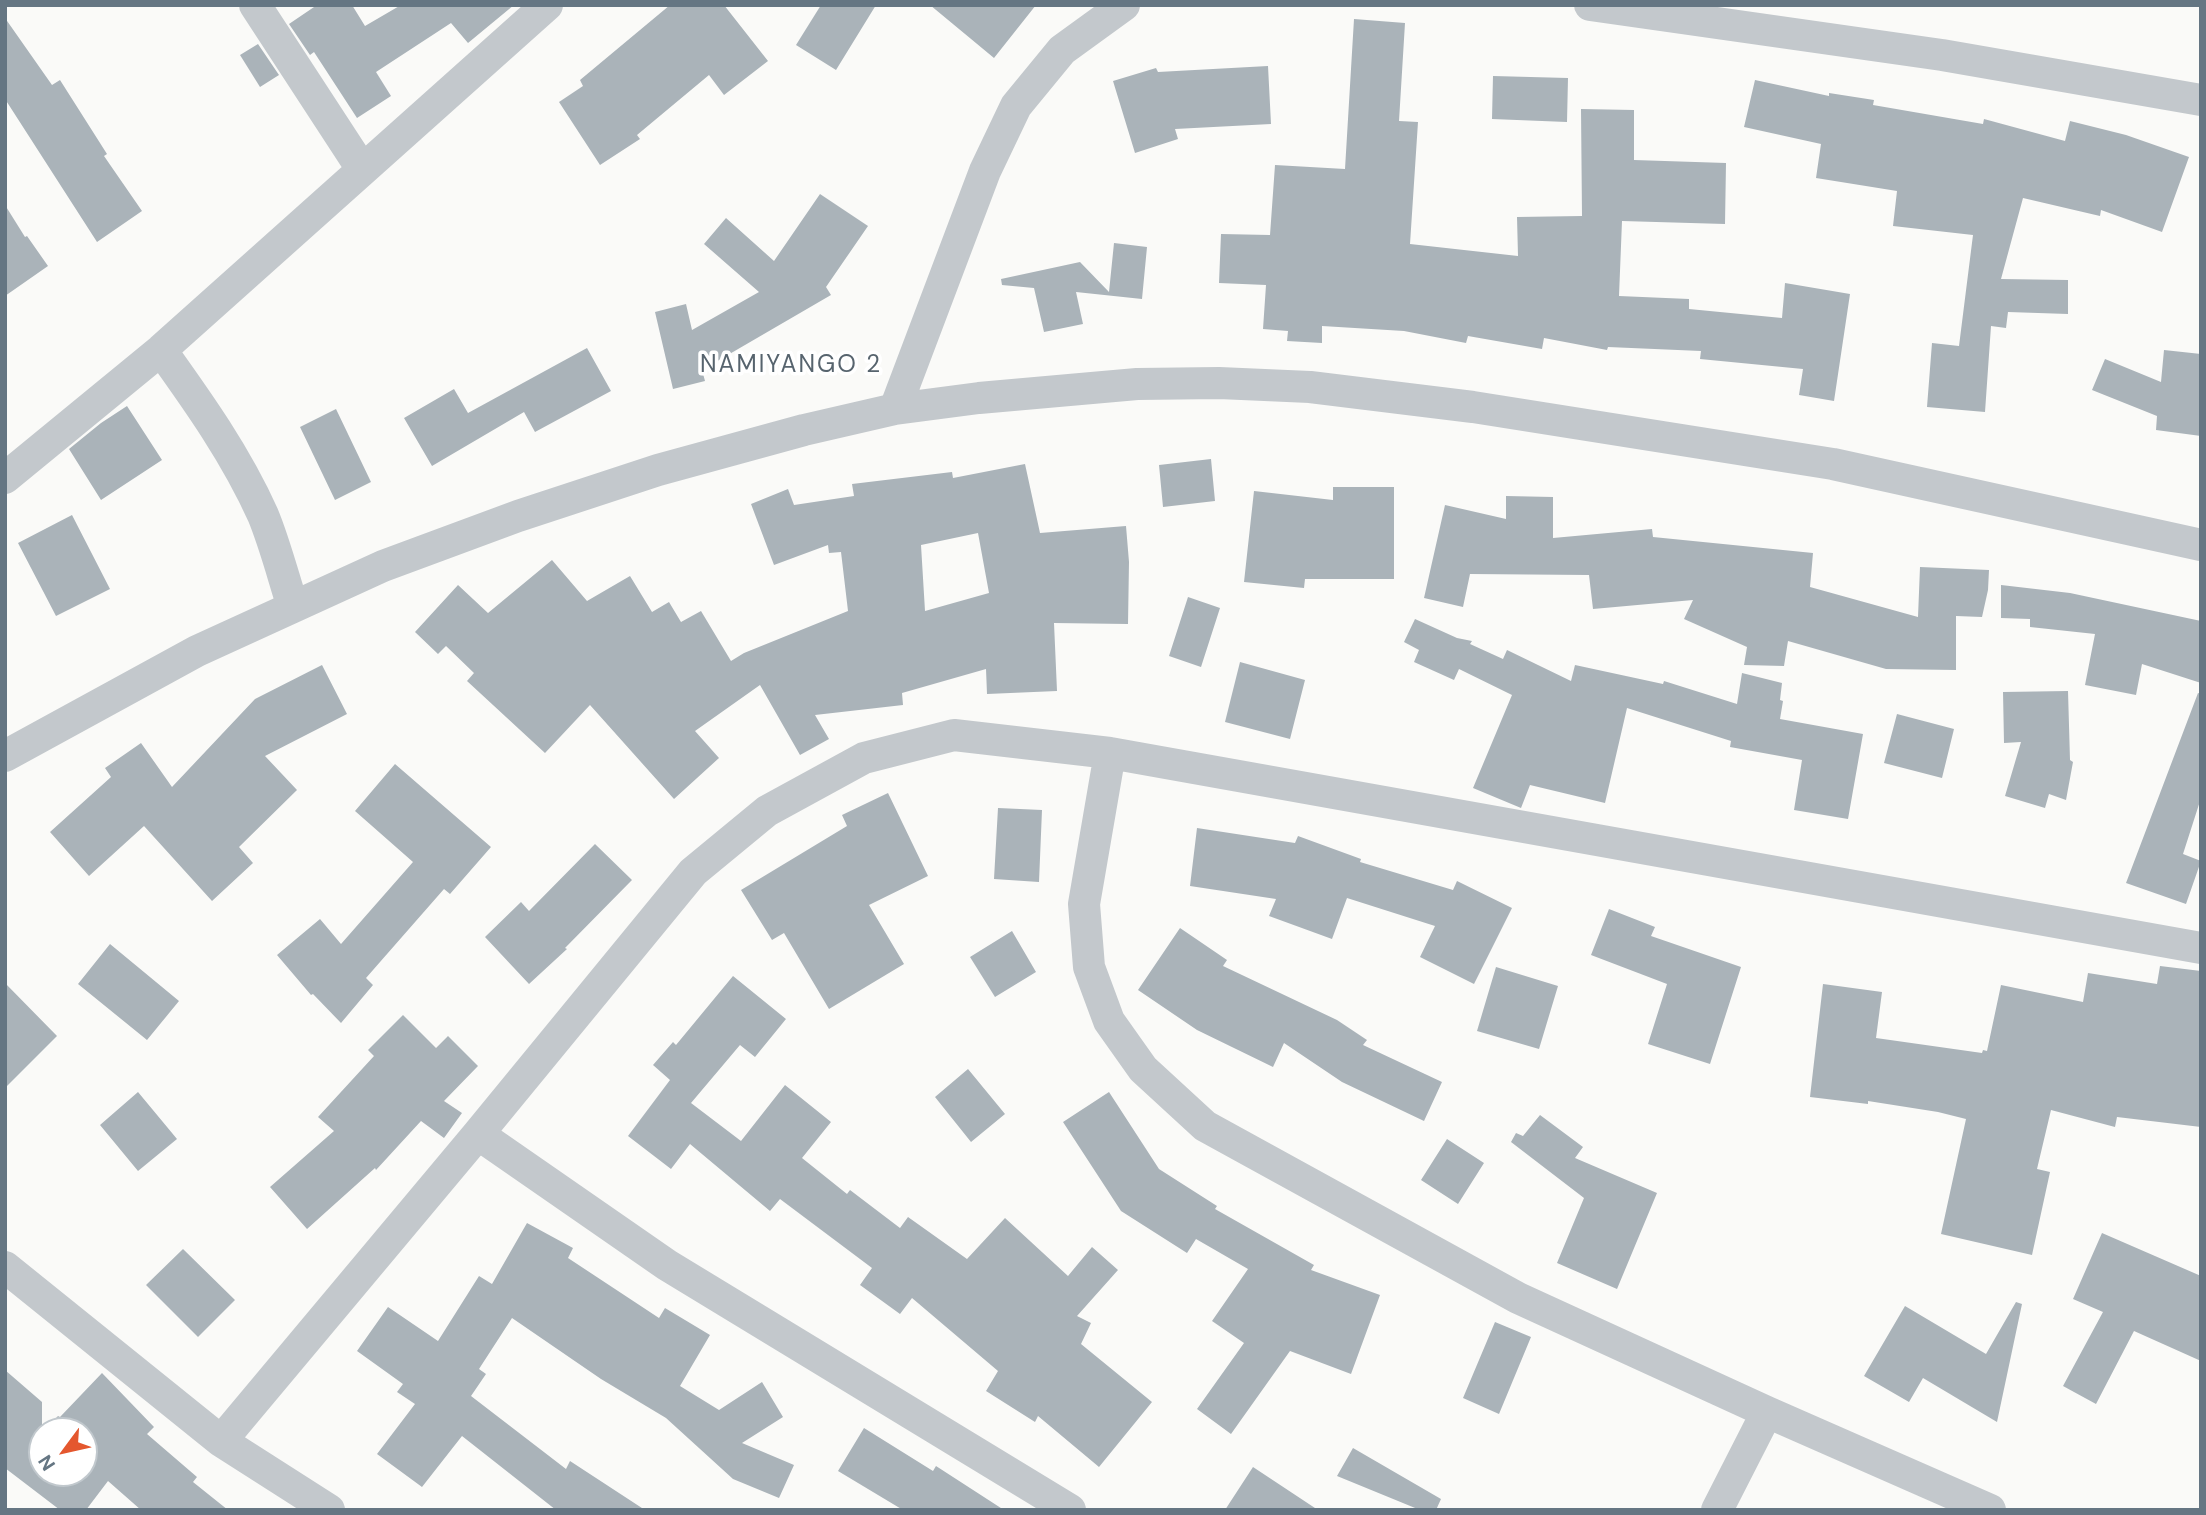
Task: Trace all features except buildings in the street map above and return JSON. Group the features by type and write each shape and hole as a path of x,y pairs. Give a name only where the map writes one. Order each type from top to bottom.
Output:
{"street":[{"path":"255,5 362,169"},
{"path":"5,478 161,350 547,5"},
{"path":"895,410 985,171 1016,106 1062,50 1124,5"},
{"path":"1590,5 1942,55 2201,100"},
{"path":"161,350 220,434 243,475 263,516 293,607"},
{"path":"5,756 197,651 383,566 518,516 658,470 804,430 895,410 979,398 1137,384 1219,383 1310,387 1473,407 1833,464 2201,545"},
{"path":"221,1441 693,872 767,811 864,758 954,735 1110,753 2201,948"},
{"path":"1110,753 1084,904 1089,967 1109,1021 1143,1069 1205,1126 1518,1298 1990,1510"},
{"path":"478,1134 667,1265 1070,1510"},
{"path":"5,1266 221,1441 329,1510"},
{"path":"1717,1510 1767,1412"}],"district":[{"name":"NAMIYANGO 2","path":"791,366"}]}
